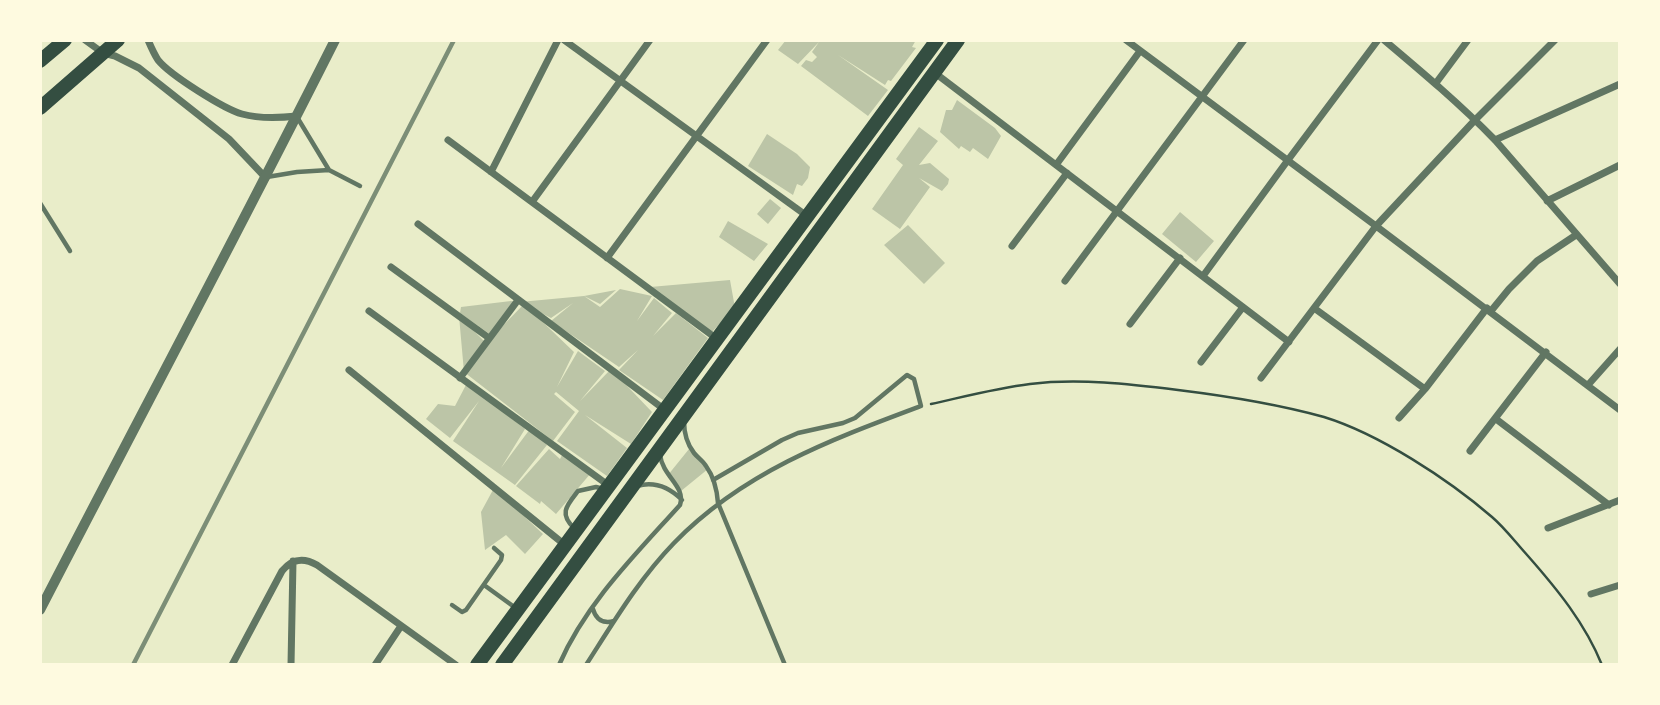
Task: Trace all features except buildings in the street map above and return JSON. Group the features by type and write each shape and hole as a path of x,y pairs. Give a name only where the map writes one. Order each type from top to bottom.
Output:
{"main road":[{"path":"40,61 65,40"},
{"path":"40,108 118,40"},
{"path":"502,665 958,40"},
{"path":"477,665 935,41"},
{"path":"644,440 659,451"}],"street":[{"path":"85,40 103,53 128,62 148,75 229,139 266,178"},
{"path":"148,40 158,59 168,70 228,110 262,117 297,116"},
{"path":"40,610 266,178 335,40"},
{"path":"491,172 558,40"},
{"path":"564,40 808,216"},
{"path":"532,202 650,40"},
{"path":"607,258 767,40"},
{"path":"1065,281 1244,40"},
{"path":"1203,276 1381,40 1436,83 1475,120 1620,284"},
{"path":"1436,83 1468,40"},
{"path":"1262,378 1376,226 1475,120 1555,40"},
{"path":"1127,41 1620,410"},
{"path":"1056,165 1140,51"},
{"path":"934,73 1289,342"},
{"path":"1494,140 1620,84"},
{"path":"448,140 717,339"},
{"path":"1547,201 1620,164"},
{"path":"1012,246 1067,173"},
{"path":"418,224 665,410"},
{"path":"1399,418 1489,310 1536,261 1576,235"},
{"path":"1130,324 1180,258"},
{"path":"391,267 489,338"},
{"path":"460,378 518,300"},
{"path":"1201,362 1243,307"},
{"path":"1314,308 1425,388"},
{"path":"369,312 606,487"},
{"path":"1588,384 1620,349"},
{"path":"1470,451 1546,352"},
{"path":"349,370 565,545"},
{"path":"1496,419 1609,505"},
{"path":"1548,528 1620,500"},
{"path":"291,665 296,560"},
{"path":"232,665 282,571 296,560 317,565 456,665"},
{"path":"1591,594 1620,585"},
{"path":"374,665 401,626"}],"lane":[{"path":"297,116 329,170 360,186"},
{"path":"266,178 329,170"},
{"path":"40,203 70,251"},
{"path":"586,665 642,580 674,543 718,503 775,467 846,435 921,406 914,379 907,375 855,418 798,433 713,480"},
{"path":"684,417 688,443 706,465 713,480 718,503 785,665"},
{"path":"559,665 592,608 623,568 680,505 681,491 663,468 659,451"},
{"path":"632,488 650,484 668,488 682,500"},
{"path":"575,529 566,516 566,507 578,491 606,487"},
{"path":"452,606 465,611 484,585 502,557 494,548"},
{"path":"484,585 518,609"},
{"path":"592,608 594,616 600,621 614,621"}],"path":[{"path":"921,406 1031,384 1081,382 1219,395 1325,418 1376,439 1426,468 1494,518 1550,580 1573,611 1602,665"}],"railway":[{"path":"133,665 454,40"}]}
